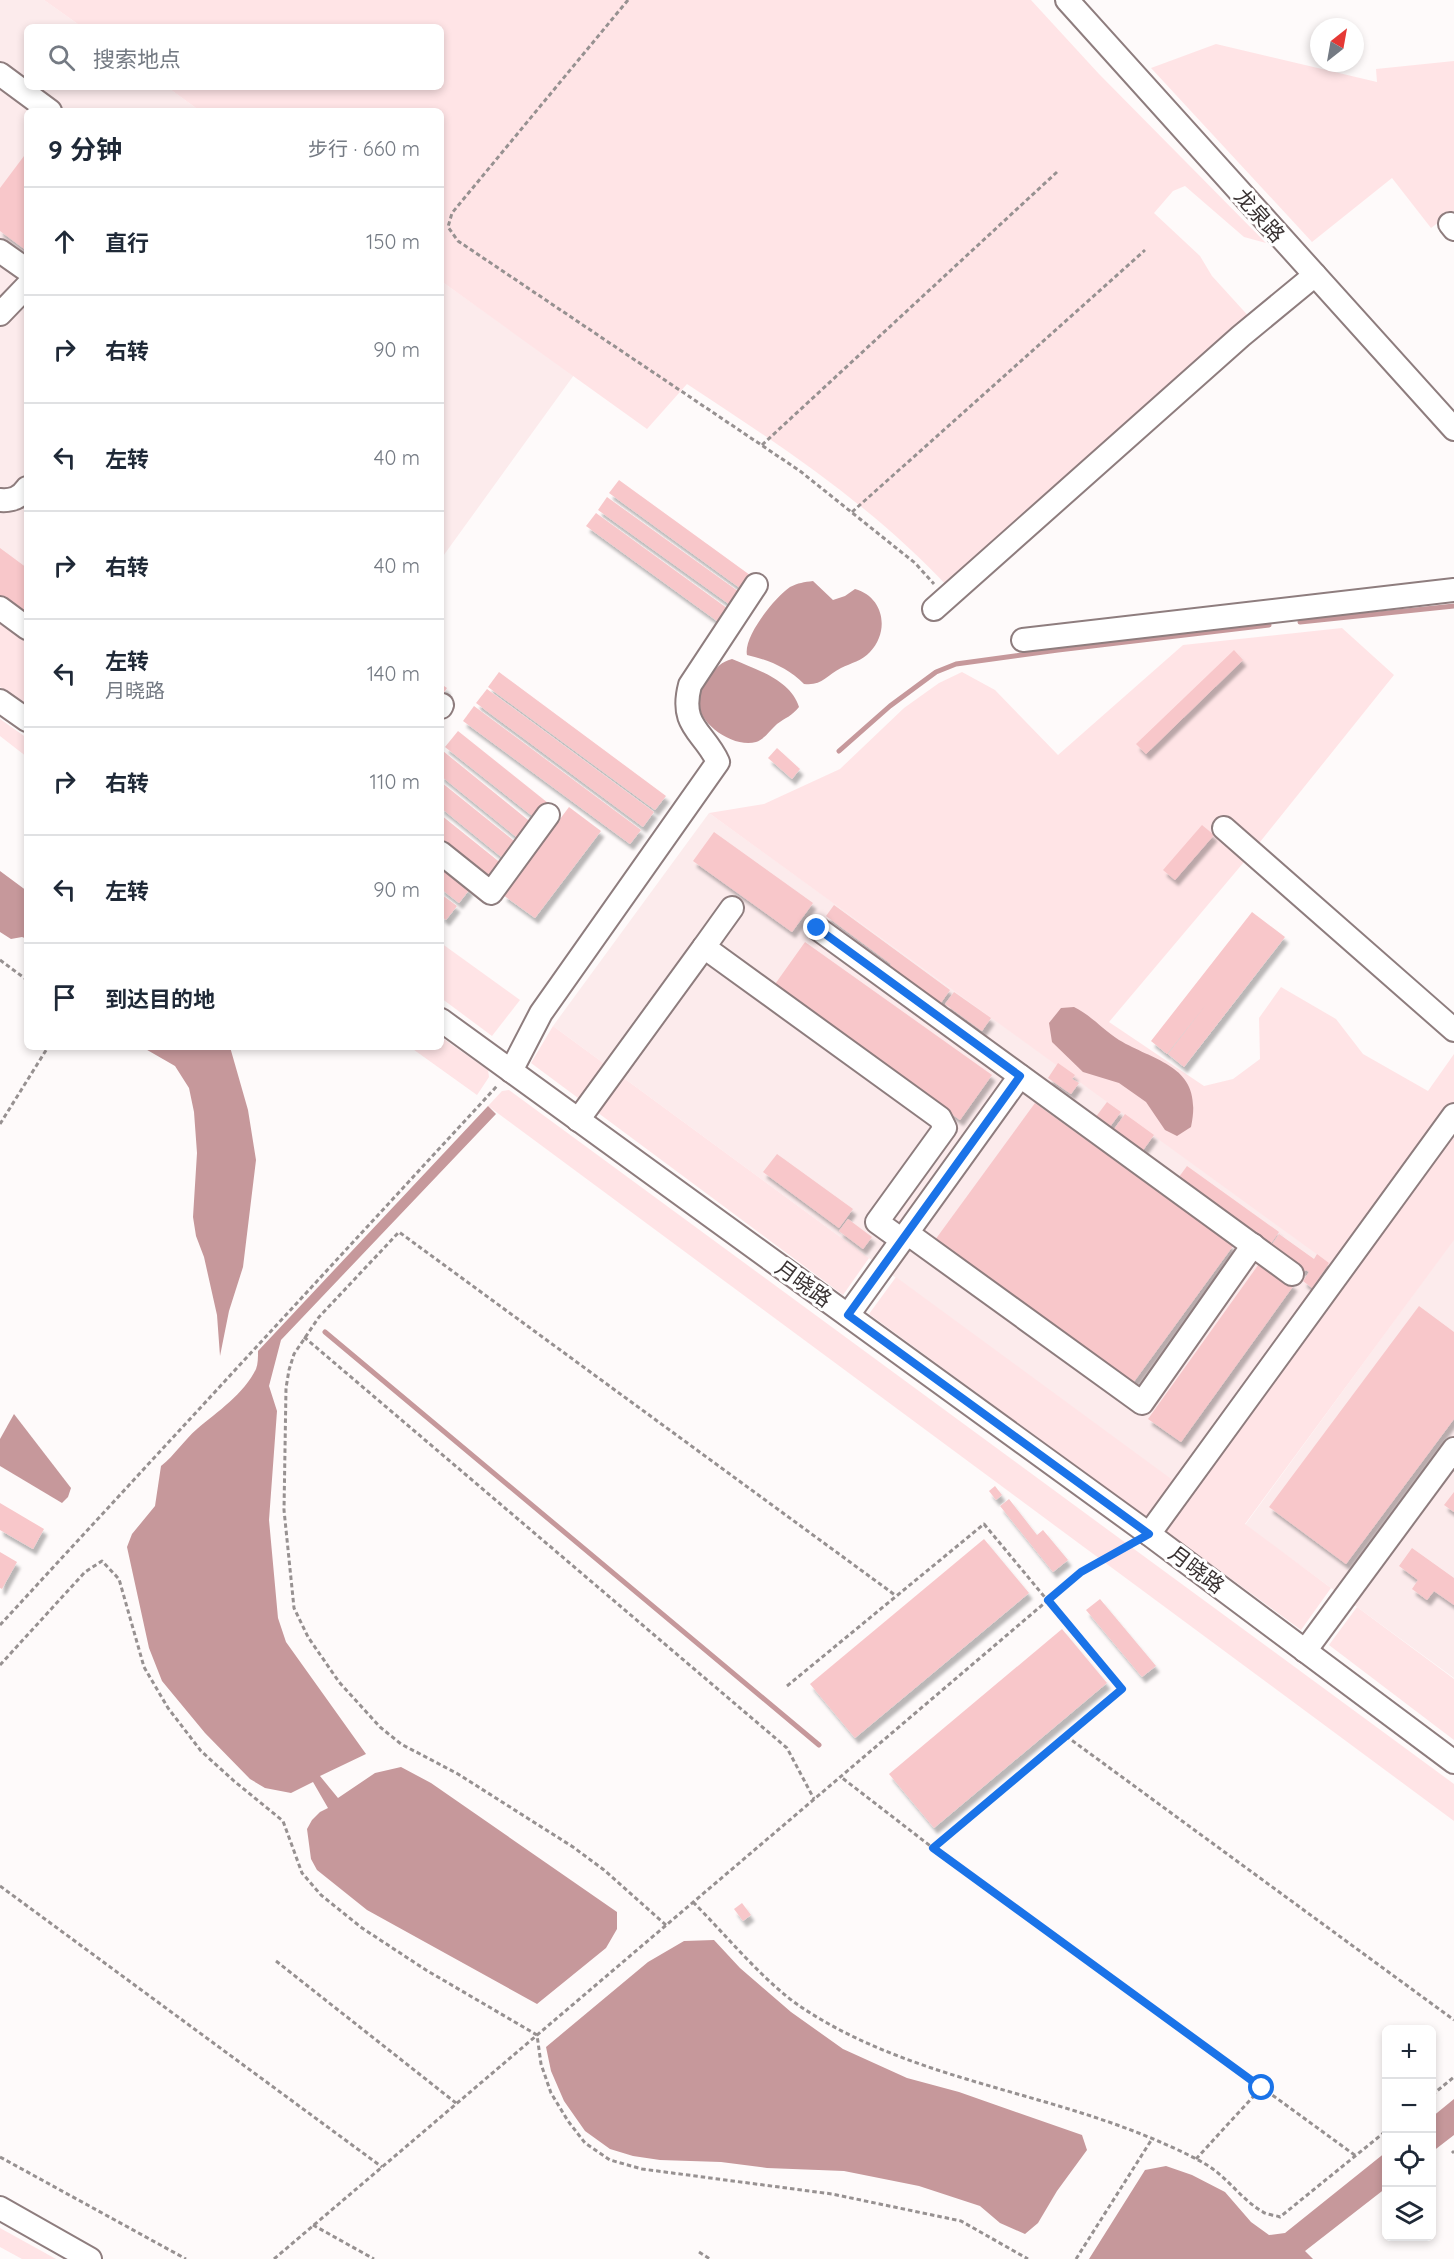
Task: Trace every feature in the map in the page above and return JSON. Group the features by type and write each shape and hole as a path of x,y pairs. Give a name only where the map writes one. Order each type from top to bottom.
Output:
{"street":[{"name":"龙泉路","path":"1067,0 1315,275 1452,422"},
{"path":"0,74 46,108"},
{"path":"0,250 24,268"},
{"path":"940,604 1241,336 1315,275"},
{"path":"0,314 24,288"},
{"path":"0,500 12,501 24,492"},
{"path":"512,1071 540,1013 718,762 714,753 693,729 687,710 687,696 690,685 756,585"},
{"path":"1023,640 1454,590"},
{"path":"0,608 24,626"},
{"path":"0,701 24,718"},
{"path":"444,855 491,894 548,815"},
{"path":"1224,828 1454,1030"},
{"path":"578,1120 732,908"},
{"path":"817,928 1292,1274"},
{"path":"704,947 940,1118 945,1128 877,1222 904,1237 1142,1403 1253,1245"},
{"name":"月晓路","path":"444,1022 1149,1534 1454,1762"},
{"path":"848,1315 1020,1076"},
{"path":"1149,1534 1454,1115"},
{"path":"1305,1651 1454,1449"},
{"path":"0,2208 90,2259"}],"path":[{"path":"627,0 452,213 448,227 458,241 800,471 915,563 940,604"},
{"path":"762,445 1057,172"},
{"path":"852,512 1145,250"},
{"path":"0,960 24,978"},
{"path":"0,1124 46,1050"},
{"path":"0,1625 512,1071"},
{"path":"666,1925 604,1870 573,1847 458,1774 401,1744 380,1727 339,1682 308,1637 294,1608 284,1510 286,1388 294,1354 304,1337 319,1317 399,1232 895,1595"},
{"path":"304,1337 787,1748 801,1770 814,1799"},
{"path":"787,1686 984,1524 1122,1689 933,1848"},
{"path":"274,2259 1081,1572 1149,1534"},
{"path":"0,1665 86,1572 102,1561 119,1579 144,1667 168,1708 201,1751 283,1821 302,1873 321,1895 362,1928 426,1970 537,2036"},
{"path":"1066,1736 1454,2020"},
{"path":"841,1777 933,1848 1356,2156"},
{"path":"0,1886 382,2167"},
{"path":"693,1902 799,2006 847,2035 910,2061 972,2082 1070,2109 1152,2138 1208,2165 1264,2213 1280,2217 1384,2133"},
{"path":"276,1961 456,2104"},
{"path":"537,2036 541,2064 551,2093 585,2143 610,2160 642,2169 832,2194 961,2221 1028,2259"},
{"path":"1436,2091 1454,2077"},
{"path":"1196,2159 1262,2088"},
{"path":"1076,2259 1152,2138"},
{"path":"0,2157 186,2259"},
{"path":"313,2225 374,2259"},
{"path":"699,2252 710,2259"}],"shaded area":[{"path":"0,0 44,0 78,24 24,24 24,90 171,90 196,108 24,108 24,642 0,624"},
{"path":"44,0 1031,0 1099,74 1266,243 1244,237 1185,186 1173,191 1154,213 1200,256 1212,276 1252,320 949,588 889,530 824,478 687,384 647,429 444,283 444,108 196,108 171,90 444,90 444,24 78,24"},
{"path":"1216,44 1310,66 1310,72 1335,72 1377,82 1376,69 1454,61 1454,211 1431,228 1392,178 1312,242 1151,68"},
{"path":"444,283 574,375 444,555"},
{"path":"813,581 833,600 855,589 865,593 878,607 882,625 876,644 867,655 820,682 804,684 778,665 747,655 747,647 761,618 776,599 790,587"},
{"path":"0,624 24,641 24,704 0,687"},
{"path":"1342,628 1394,675 1244,862 1109,1022 1204,1086 1233,1079 1260,1059 1259,1018 1281,987 1336,1019 1363,1054 1428,1091 1454,1054 1454,1240 1245,1524 1331,1588 1301,1630 869,1314 896,1277 1174,1481 1329,1263 709,813 764,804 840,769 904,708 939,683 962,672 995,690 1058,755 1183,645"},
{"path":"732,659 761,671 780,683 795,698 799,707 756,742 735,741 724,736 706,721 700,711 698,701 701,687 720,665"},
{"path":"0,719 24,736 24,755 0,736"},
{"path":"709,813 1330,1262 1174,1482 553,1026"},
{"path":"0,871 24,889 24,938 11,939 0,932"},
{"path":"444,945 520,1000 492,1036 444,1000"},
{"path":"1074,1007 1119,1040 1174,1069 1184,1079 1191,1091 1193,1107 1191,1127 1177,1136 1165,1130 1146,1102 1119,1083 1083,1072 1052,1042 1049,1023 1061,1008"},
{"path":"553,1026 869,1258 843,1295 531,1063"},
{"path":"444,1039 488,1070 489,1077 477,1095 414,1050 444,1050"},
{"path":"147,1050 231,1050 248,1110 256,1160 243,1267 229,1311 220,1356 217,1315 193,1217 197,1153 194,1112 189,1088 175,1066"},
{"path":"509,1090 1454,1784 1454,1821 488,1106 502,1091"},
{"path":"488,1106 496,1114 281,1340 269,1386 277,1411 269,1520 278,1618 286,1642 366,1754 320,1776 338,1798 375,1773 401,1767 431,1783 617,1912 617,1929 606,1948 537,2004 367,1910 317,1870 311,1859 307,1829 320,1812 328,1808 313,1782 291,1793 265,1788 250,1779 205,1733 162,1681 149,1648 127,1547 132,1534 155,1506 161,1466 192,1433 245,1387 256,1369 258,1351"},
{"path":"1454,1239 1454,1678 1245,1525"},
{"path":"14,1414 71,1488 68,1497 62,1503 0,1466 0,1439"},
{"path":"1357,1607 1454,1679 1454,1740 1329,1645"},
{"path":"714,1940 740,1968 791,2012 843,2049 907,2078 959,2092 1082,2135 1087,2150 1057,2191 1038,2223 1025,2234 1000,2223 980,2206 919,2186 844,2171 767,2168 721,2162 660,2160 633,2156 610,2149 585,2131 564,2101 551,2071 546,2047 648,1962 684,1941"},
{"path":"1454,2099 1454,2135 1436,2149 1436,2133 1436,2114"},
{"path":"1382,2155 1382,2191 1305,2251 1313,2259 1089,2259 1145,2170 1166,2166 1192,2175 1225,2192 1251,2222 1269,2235 1285,2233"},
{"path":"0,2228 56,2259 22,2259 0,2247"}],"building":[{"path":"24,156 24,249 0,231 0,188"},
{"path":"619,480 754,578 744,591 609,493"},
{"path":"607,497 742,594 733,607 598,510"},
{"path":"596,513 731,611 721,624 586,526"},
{"path":"0,548 24,566 24,614 0,596"},
{"path":"1234,650 1243,660 1146,754 1136,744"},
{"path":"499,672 666,796 655,810 488,687"},
{"path":"487,689 654,812 643,827 476,703"},
{"path":"474,706 641,830 630,844 463,721"},
{"path":"458,731 548,803 536,819 445,747"},
{"path":"777,748 800,769 792,779 768,758"},
{"path":"444,752 533,824 520,840 444,778"},
{"path":"444,784 518,844 505,860 444,810"},
{"path":"569,807 601,831 535,918 503,895"},
{"path":"444,817 502,864 489,880 444,844"},
{"path":"1202,825 1214,835 1175,880 1163,870"},
{"path":"714,832 813,903 792,932 693,861"},
{"path":"444,868 470,889 459,903 444,891"},
{"path":"444,896 457,906 446,920 444,918"},
{"path":"834,905 950,990 936,1010 885,972 891,964 826,916"},
{"path":"1252,912 1285,937 1184,1067 1168,1054 1208,1002 1167,1054 1151,1041"},
{"path":"805,942 992,1075 960,1120 773,987"},
{"path":"954,992 991,1018 982,1031 945,1004"},
{"path":"1058,1063 1075,1075 1072,1079 1079,1083 1071,1094 1048,1078"},
{"path":"1107,1102 1121,1112 1109,1128 1095,1118"},
{"path":"1035,1103 1233,1246 1133,1383 935,1240"},
{"path":"1125,1114 1154,1135 1141,1153 1112,1132"},
{"path":"777,1154 853,1209 839,1228 763,1172"},
{"path":"1187,1166 1279,1232 1268,1248 1176,1181"},
{"path":"848,1219 872,1237 863,1249 839,1231"},
{"path":"1279,1234 1314,1259 1317,1254 1329,1263 1312,1288 1303,1281 1309,1272 1306,1270 1304,1272 1270,1247"},
{"path":"1261,1261 1294,1285 1181,1442 1148,1419"},
{"path":"1419,1306 1454,1332 1454,1419 1346,1564 1269,1507"},
{"path":"995,1486 1002,1495 996,1500 989,1491"},
{"path":"1454,1492 1454,1512 1444,1505"},
{"path":"1009,1499 1037,1535 1043,1530 1068,1560 1053,1572 1000,1506"},
{"path":"0,1503 44,1529 33,1549 0,1530"},
{"path":"984,1539 1029,1593 855,1738 810,1684"},
{"path":"1412,1548 1454,1578 1454,1605 1434,1591 1427,1600 1412,1589 1418,1580 1399,1566"},
{"path":"0,1552 17,1562 2,1589 0,1588"},
{"path":"1100,1599 1156,1666 1142,1677 1086,1610"},
{"path":"1062,1629 1107,1683 934,1828 889,1774"},
{"path":"742,1903 751,1915 743,1921 734,1909"}],"waterway":[{"path":"1300,622 1454,606"},
{"path":"839,751 890,706 936,672 956,664 1269,625"},
{"path":"325,1332 819,1745"}],"route":[{"path":"817,928 1020,1076 848,1315 1149,1534 1081,1572 1048,1600 1122,1689 933,1848 1262,2088"}]}
